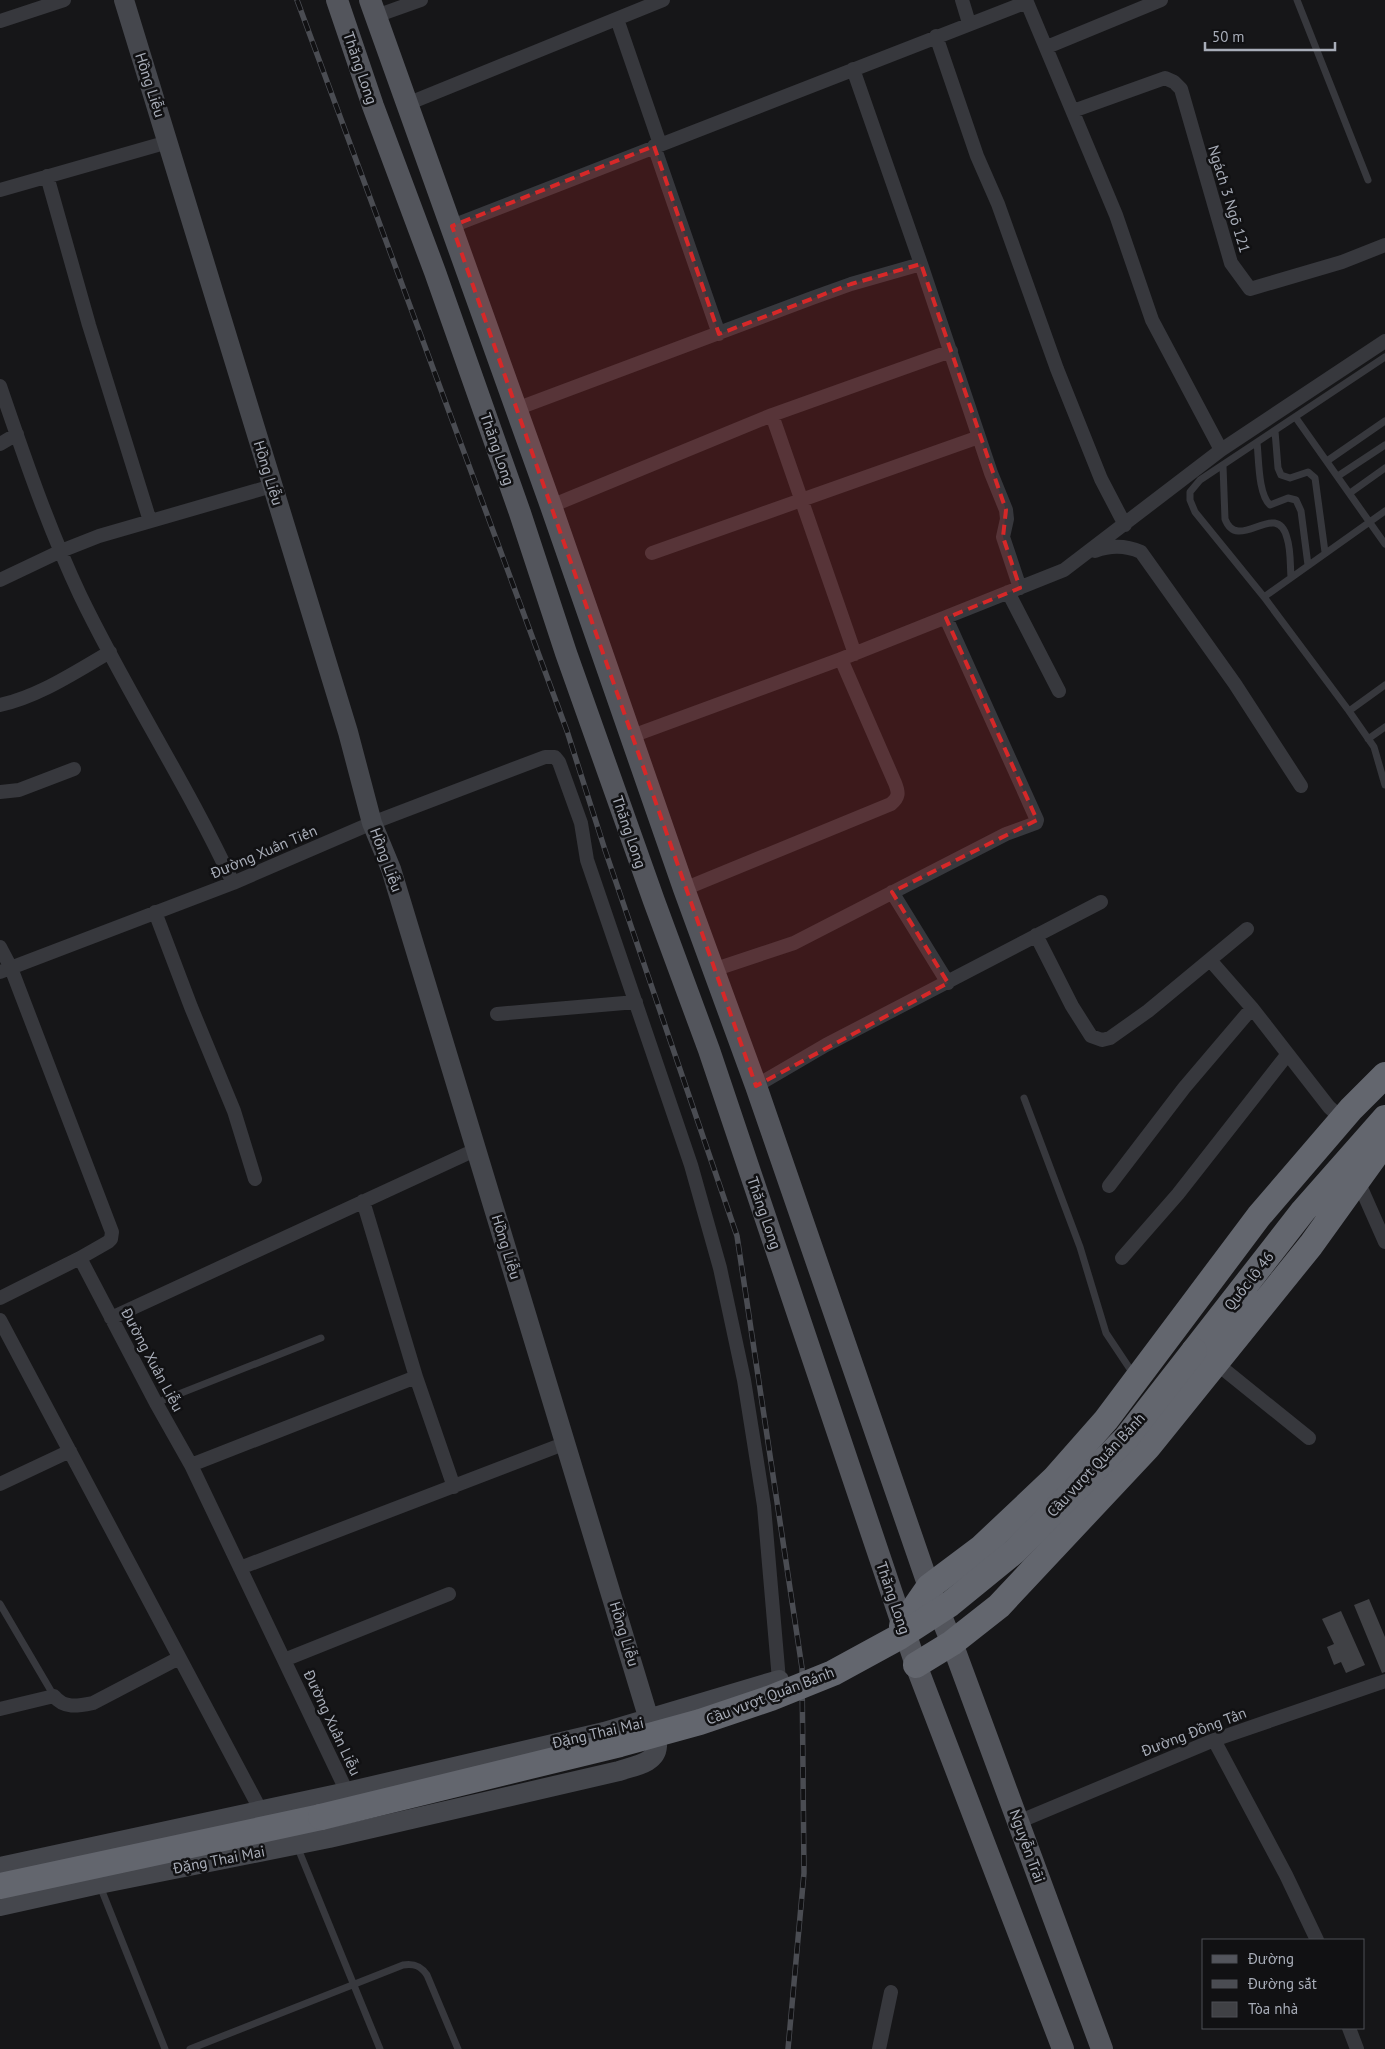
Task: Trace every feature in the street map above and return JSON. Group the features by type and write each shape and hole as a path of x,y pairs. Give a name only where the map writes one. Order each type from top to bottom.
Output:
{"highway":[{"path":"902,1626 929,1586 981,1548 1054,1479 1106,1420 1259,1216 1342,1119 1385,1075"},
{"name":"Quốc lộ 46","path":"1205,1357 1304,1211 1385,1097"},
{"name":"Quốc lộ 46","path":"1304,1211 1385,1118"},
{"path":"916,1665 952,1643 999,1606 1148,1448 1205,1357 1358,1181 1385,1142"},
{"name":"Cầu vượt Quán Bánh","path":"321,1816 620,1744 700,1722 771,1698 842,1668 899,1638 950,1604 1015,1551 1205,1357"},
{"name":"Đặng Thai Mai","path":"0,1886 321,1816"}],"main road":[{"name":"Thăng Long","path":"337,0 373,106 438,281 520,513 566,653 729,1109 916,1665"},
{"name":"Thăng Long","path":"373,8 452,226 684,889 756,1086 929,1586 952,1643"},
{"path":"654,901 684,889"},
{"name":"Nguyễn Trãi","path":"952,1643 1102,2049"},
{"path":"916,1665 1063,2049"}],"street":[{"path":"0,20 64,0"},
{"name":"Hồng Liễu","path":"124,0 348,732 372,823 391,869 649,1720"},
{"path":"373,8 421,0"},
{"path":"407,104 663,0"},
{"path":"962,0 969,23"},
{"path":"1047,47 1161,0"},
{"path":"452,226 1026,1 1047,47 1116,215 1152,320 1222,450"},
{"path":"617,19 719,334"},
{"path":"936,36 977,156 998,204 1061,378 1101,478 1125,525"},
{"path":"852,69 1006,510 1007,519 1003,537 1014,590 1059,691"},
{"name":"Ngách 3 Ngõ 121","path":"1073,111 1165,78 1178,84 1230,263 1250,289 1342,262 1385,245"},
{"path":"0,190 168,142"},
{"path":"47,176 89,325 150,520"},
{"path":"516,408 852,284 921,264"},
{"path":"632,736 855,654 1064,570 1222,450 1385,341"},
{"path":"550,506 772,416 951,351"},
{"path":"0,386 61,551 80,594 211,836 233,883"},
{"path":"772,416 855,654"},
{"path":"0,444 17,434"},
{"path":"652,553 979,437"},
{"path":"0,580 61,551 99,536 272,486"},
{"path":"1085,554 1107,546 1130,547 1140,552 1235,684 1301,786"},
{"path":"713,970 794,943 1006,834 1036,823 1037,820 946,618"},
{"path":"0,705 28,697 110,652"},
{"path":"684,889 891,804 896,800 898,792 895,783 841,659"},
{"name":"Đường Xuân Tiến","path":"6,970 233,883 372,823 540,759 555,757 562,769 581,823 587,860 636,1002"},
{"path":"0,792 19,790 74,769"},
{"path":"892,892 948,983"},
{"path":"756,1086 826,1045 1101,902"},
{"path":"155,912 234,1111 255,1179"},
{"path":"1036,935 1072,1006 1091,1036 1102,1040 1110,1038 1148,1011 1247,929"},
{"path":"0,947 6,970 112,1232 111,1239 108,1242 0,1298"},
{"path":"1210,960 1252,1008 1329,1108 1342,1119"},
{"path":"496,1014 636,1002 703,1204 736,1339 764,1506 779,1680 649,1720"},
{"path":"1109,1186 1184,1088 1252,1008"},
{"path":"1122,1258 1178,1194 1287,1055"},
{"path":"111,1318 475,1150"},
{"path":"1358,1181 1385,1242"},
{"path":"364,1201 416,1377 454,1487"},
{"name":"Đường Xuân Liễu","path":"80,1258 156,1403 191,1465 347,1792"},
{"path":"0,1320 260,1809"},
{"path":"1205,1357 1309,1438"},
{"path":"191,1465 416,1377"},
{"path":"240,1568 566,1443"},
{"path":"0,1484 70,1451"},
{"path":"284,1660 448,1594"},
{"path":"0,1708 54,1696 60,1704 64,1705 80,1706 93,1703 179,1658"},
{"name":"Đường Đồng Tân","path":"1018,1822 1214,1740 1385,1682"},
{"name":"Đặng Thai Mai","path":"0,1867 260,1809 347,1792 649,1720 657,1746 656,1756 650,1760 619,1771 296,1845 99,1884 0,1906"},
{"path":"1214,1740 1290,1882 1317,1939"},
{"path":"534,1748 544,1788"},
{"path":"880,2049 891,1992"},
{"path":"1349,2029 1357,2049"}],"lane":[{"path":"1297,0 1368,180"},
{"path":"1385,358 1223,466 1192,488 1190,492 1190,500 1195,512 1264,597 1349,710 1374,747 1385,785"},
{"path":"1296,418 1370,520 1385,544"},
{"path":"1327,461 1385,421"},
{"path":"1275,431 1278,468 1281,475 1290,478 1308,472 1315,478 1325,552"},
{"path":"1257,443 1265,500 1270,505 1288,498 1296,500 1301,511 1308,565"},
{"path":"1338,476 1385,445"},
{"path":"1223,466 1225,518 1227,524 1236,531 1242,531 1268,522 1282,525 1288,538 1291,577"},
{"path":"1350,493 1385,468"},
{"path":"1264,597 1385,511"},
{"path":"1349,710 1385,685"},
{"path":"1368,739 1385,727"},
{"path":"1024,1098 1080,1246 1106,1334 1137,1379"},
{"path":"156,1403 321,1338"},
{"path":"0,1604 54,1696"},
{"path":"296,1845 380,2049"},
{"path":"99,1884 166,2049"},
{"path":"190,2049 403,1965 410,1964 420,1967 427,1975 458,2049"}],"highlighted area":[{"path":"654,146 719,334 851,284 921,264 1006,510 1003,537 1020,588 946,618 1037,820 892,892 948,983 756,1086 452,226"}],"building":[{"path":"1369,1599 1385,1637 1385,1672 1382,1673 1354,1605"},
{"path":"1341,1611 1365,1665 1346,1673 1341,1662 1334,1665 1327,1647 1334,1644 1322,1619"}],"railway":[{"path":"297,0 567,731 605,850 737,1236 802,1668 804,1873 788,2049"}]}
